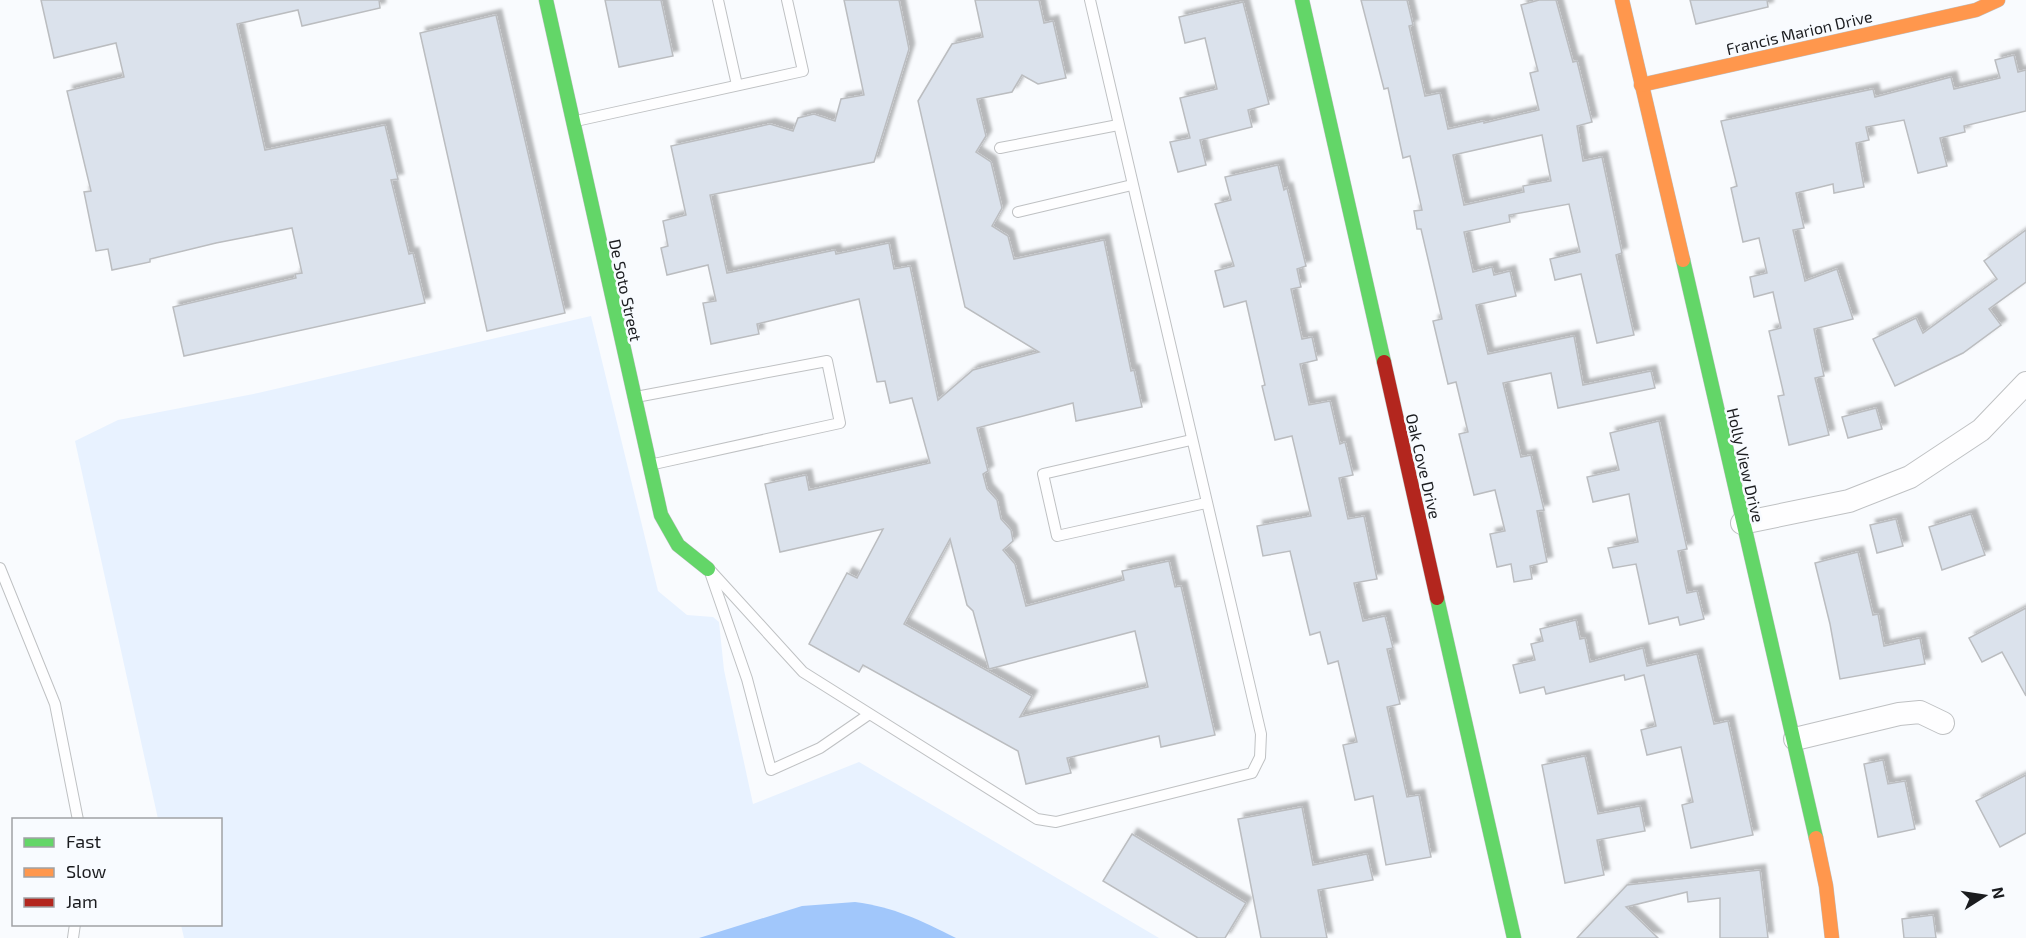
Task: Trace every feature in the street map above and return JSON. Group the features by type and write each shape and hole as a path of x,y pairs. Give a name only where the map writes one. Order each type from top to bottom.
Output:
{"street":[{"name":"De Soto Street","path":"546,0 633,398 661,515 678,545 708,569"},
{"name":"Oak Cove Drive","path":"1302,0 1514,938"},
{"name":"Holly View Drive","path":"1622,0 1742,523 1795,739 1826,885 1832,938"},
{"name":"Francis Marion Drive","path":"1641,85 1976,10 1998,0"},
{"path":"1742,523 1849,501 1910,477 1981,430 2026,383"},
{"path":"1795,739 1899,714 1920,712 1943,723"}],"lane":[{"path":"718,0 738,85"},
{"path":"573,122 803,71 787,0"},
{"path":"708,569 803,672 868,715 1037,819 1056,822 1252,773 1260,757 1262,734 1191,440 1090,0"},
{"path":"1000,148 1118,124"},
{"path":"1018,212 1132,185"},
{"path":"633,398 827,361 840,423 648,465"},
{"path":"1191,440 1043,474 1057,536 1206,503"},
{"path":"0,568 14,607 56,704 78,818"},
{"path":"708,569 747,679 771,770 820,748 868,715"}],"shaded area":[{"path":"591,316 658,591 687,615 713,617 719,622 724,670 753,804 859,762 1159,938 184,938 181,926 222,926 222,818 158,818 75,441 118,420 258,393"}],"water":[{"path":"855,902 907,915 956,938 699,938 802,906"}],"building":[{"path":"41,0 379,0 380,8 302,26 298,10 237,24 265,150 385,125 398,179 391,180 409,254 413,253 425,303 184,356 173,307 296,278 295,274 302,273 292,228 216,243 150,259 150,262 112,270 108,249 96,251 84,192 91,191 67,91 124,77 116,43 54,58"},
{"path":"605,0 661,0 673,56 619,67"},
{"path":"844,0 899,0 909,49 874,162 710,195 727,273 835,250 836,254 889,243 894,269 910,266 938,400 973,370 1039,352 965,307 918,101 952,44 983,37 975,0 1039,0 1044,23 1053,21 1066,78 1038,84 1022,75 1012,92 977,99 986,136 976,152 991,162 1002,208 992,226 1008,236 1014,259 1104,240 1131,371 1134,370 1142,407 1076,421 1073,403 977,428 988,471 983,474 987,489 997,500 1001,519 1011,530 1013,541 1003,550 1015,564 1026,606 1124,580 1122,571 1169,561 1175,587 1181,586 1215,735 1161,747 1159,736 1067,758 1071,773 1026,784 1018,751 863,665 859,672 809,644 847,573 857,578 883,529 780,552 765,484 806,475 809,490 930,463 912,398 890,403 885,381 877,382 859,299 757,324 759,334 711,344 703,303 716,301 708,265 667,275 661,248 668,246 663,221 686,215 671,146 770,124 793,131 798,118 814,114 835,121 841,99 864,95","holes":["950,539 967,605 973,611 989,669 1135,631 1148,687 1020,717 1032,696 904,624"]},
{"path":"1361,0 1407,0 1413,25 1409,26 1425,96 1440,93 1448,129 1539,110 1530,73 1538,71 1521,5 1539,0 1556,0 1573,62 1577,61 1592,122 1577,126 1583,161 1602,157 1622,253 1616,255 1634,335 1597,343 1581,274 1555,280 1550,259 1580,252 1569,204 1509,215 1510,222 1464,232 1473,272 1492,267 1494,275 1510,271 1516,296 1476,305 1488,354 1574,336 1583,385 1651,371 1655,388 1558,408 1551,373 1503,383 1521,457 1531,455 1544,510 1537,511 1547,562 1530,566 1532,579 1514,582 1511,564 1497,567 1490,534 1505,531 1495,490 1474,495 1459,434 1468,432 1456,382 1448,384 1433,321 1442,319 1421,229 1417,229 1414,211 1422,210 1410,156 1403,158 1388,88 1384,89","holes":["1542,135 1551,181 1523,186 1524,192 1464,205 1453,155"]},
{"path":"1690,0 1767,0 1768,7 1696,24"},
{"path":"1243,2 1269,104 1248,110 1252,127 1200,140 1206,165 1178,172 1170,142 1190,138 1180,98 1217,89 1205,38 1185,43 1179,17"},
{"path":"496,15 565,313 487,331 420,33"},
{"path":"2014,55 2018,72 2026,70 2026,111 1964,126 1965,132 1940,138 1947,166 1918,173 1904,120 1866,127 1869,140 1856,143 1864,187 1834,193 1833,184 1796,193 1804,228 1793,230 1805,281 1837,269 1853,319 1814,329 1824,376 1815,378 1829,435 1789,445 1778,396 1784,395 1769,331 1781,328 1773,292 1754,297 1750,277 1767,273 1759,238 1743,242 1731,188 1737,186 1721,121 1873,89 1875,97 1951,77 1954,89 2000,78 1995,60"},
{"path":"1278,165 1284,190 1287,188 1306,266 1297,269 1301,287 1291,289 1302,339 1312,337 1317,360 1300,364 1309,405 1330,401 1340,444 1345,442 1353,475 1339,478 1348,519 1364,516 1377,579 1354,583 1363,621 1385,616 1393,648 1387,649 1400,704 1387,707 1407,797 1419,795 1431,857 1386,865 1373,796 1355,800 1343,745 1357,742 1338,661 1328,664 1320,632 1310,635 1290,551 1263,556 1257,526 1311,516 1292,436 1275,440 1246,301 1224,307 1215,271 1234,266 1215,204 1231,200 1225,177"},
{"path":"2026,230 2026,282 1989,309 2001,325 1963,353 1895,386 1873,339 1916,318 1923,333 1997,279 1984,261"},
{"path":"1876,408 1882,429 1848,438 1842,417"},
{"path":"1659,421 1687,549 1678,551 1687,593 1697,591 1704,619 1680,625 1678,617 1649,624 1636,564 1613,568 1608,548 1638,542 1629,494 1593,502 1587,477 1619,470 1610,433"},
{"path":"1971,514 1985,555 1942,570 1929,527"},
{"path":"1896,519 1903,546 1877,553 1870,525"},
{"path":"1858,552 1873,615 1878,614 1884,646 1920,638 1925,664 1840,679 1830,624 1815,563"},
{"path":"2026,608 2026,696 2002,652 1982,662 1969,638"},
{"path":"1576,620 1580,639 1585,638 1590,662 1643,648 1647,666 1697,654 1714,724 1728,721 1753,835 1691,848 1682,805 1693,802 1681,747 1647,755 1641,730 1656,726 1644,675 1625,680 1624,675 1546,694 1544,687 1520,693 1513,665 1535,660 1531,644 1543,641 1540,629"},
{"path":"1585,756 1598,814 1640,806 1645,831 1597,840 1604,875 1565,883 1542,765"},
{"path":"1883,760 1888,784 1905,781 1915,829 1878,837 1864,764"},
{"path":"2026,775 2026,833 2000,847 1976,801"},
{"path":"1302,807 1313,865 1367,854 1373,880 1318,890 1327,938 1261,938 1238,819"},
{"path":"1132,834 1246,903 1225,938 1198,938 1103,881"},
{"path":"1760,870 1768,938 1720,938 1720,898 1688,902 1687,892 1626,907 1658,938 1577,938 1627,885"},
{"path":"1933,915 1936,938 1904,938 1902,919"}],"traffic: fast":[{"path":"546,0 661,515 678,545 708,569"},
{"path":"1302,0 1384,362"},
{"path":"1683,260 1816,838"},
{"path":"1437,598 1514,938"}],"traffic: slow":[{"path":"1622,0 1683,260"},
{"path":"1641,85 1976,10 1998,0"},
{"path":"1816,838 1826,886 1832,938"}],"traffic: jam":[{"path":"1384,362 1437,598"}]}
